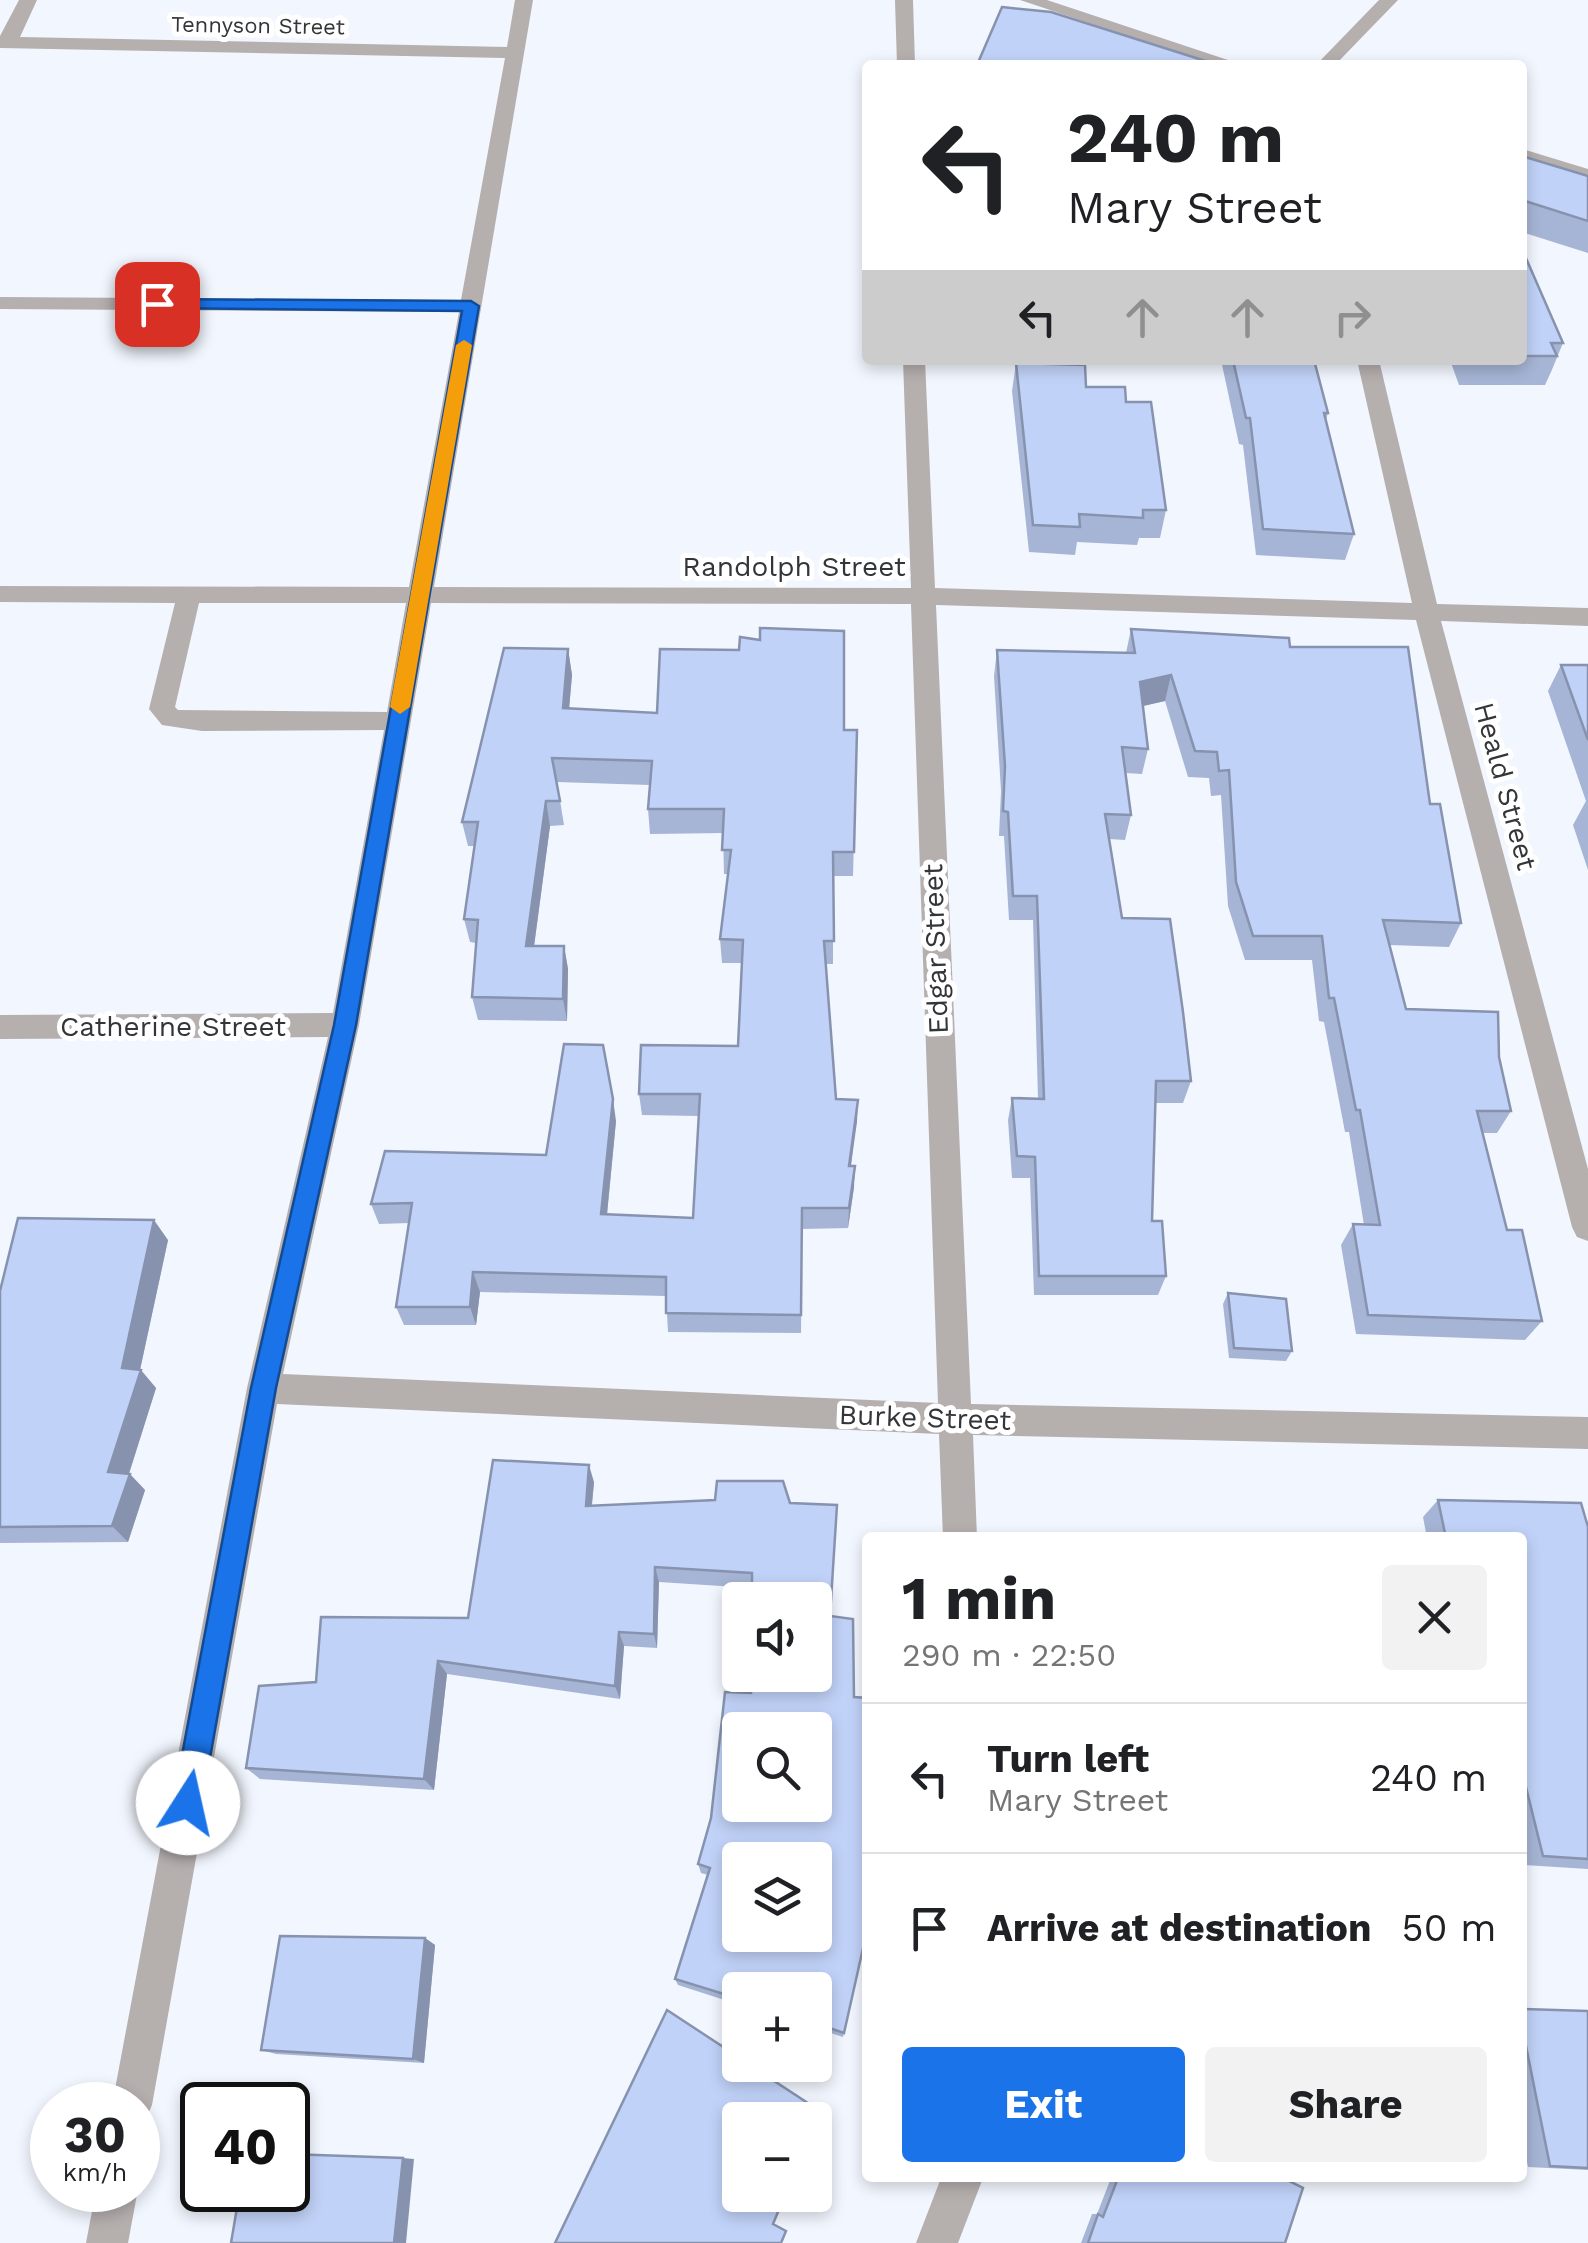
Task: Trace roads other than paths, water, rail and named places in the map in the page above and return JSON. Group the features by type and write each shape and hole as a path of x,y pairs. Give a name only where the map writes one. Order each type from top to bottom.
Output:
{"street":[{"path":"4,42 28,0"},
{"path":"136,2082 263,1388 345,1025 524,0"},
{"path":"904,0 906,60"},
{"path":"1029,0 1218,60"},
{"path":"1330,60 1389,0"},
{"name":"Tennyson Street","path":"4,42 515,53"},
{"path":"1527,156 1588,175"},
{"path":"0,303 471,306"},
{"name":"Edgar Street","path":"914,365 920,596 960,1532"},
{"name":"Heald Street","path":"1369,365 1426,610 1588,1227"},
{"name":"Randolph Street","path":"0,594 920,596 1588,617"},
{"path":"189,595 162,709 171,718 202,722 398,720"},
{"name":"Catherine Street","path":"0,1027 345,1025"},
{"name":"Burke Street","path":"263,1388 955,1419 1588,1433"},
{"path":"937,2243 960,2182"},
{"path":"107,2243 113,2212"}]}
